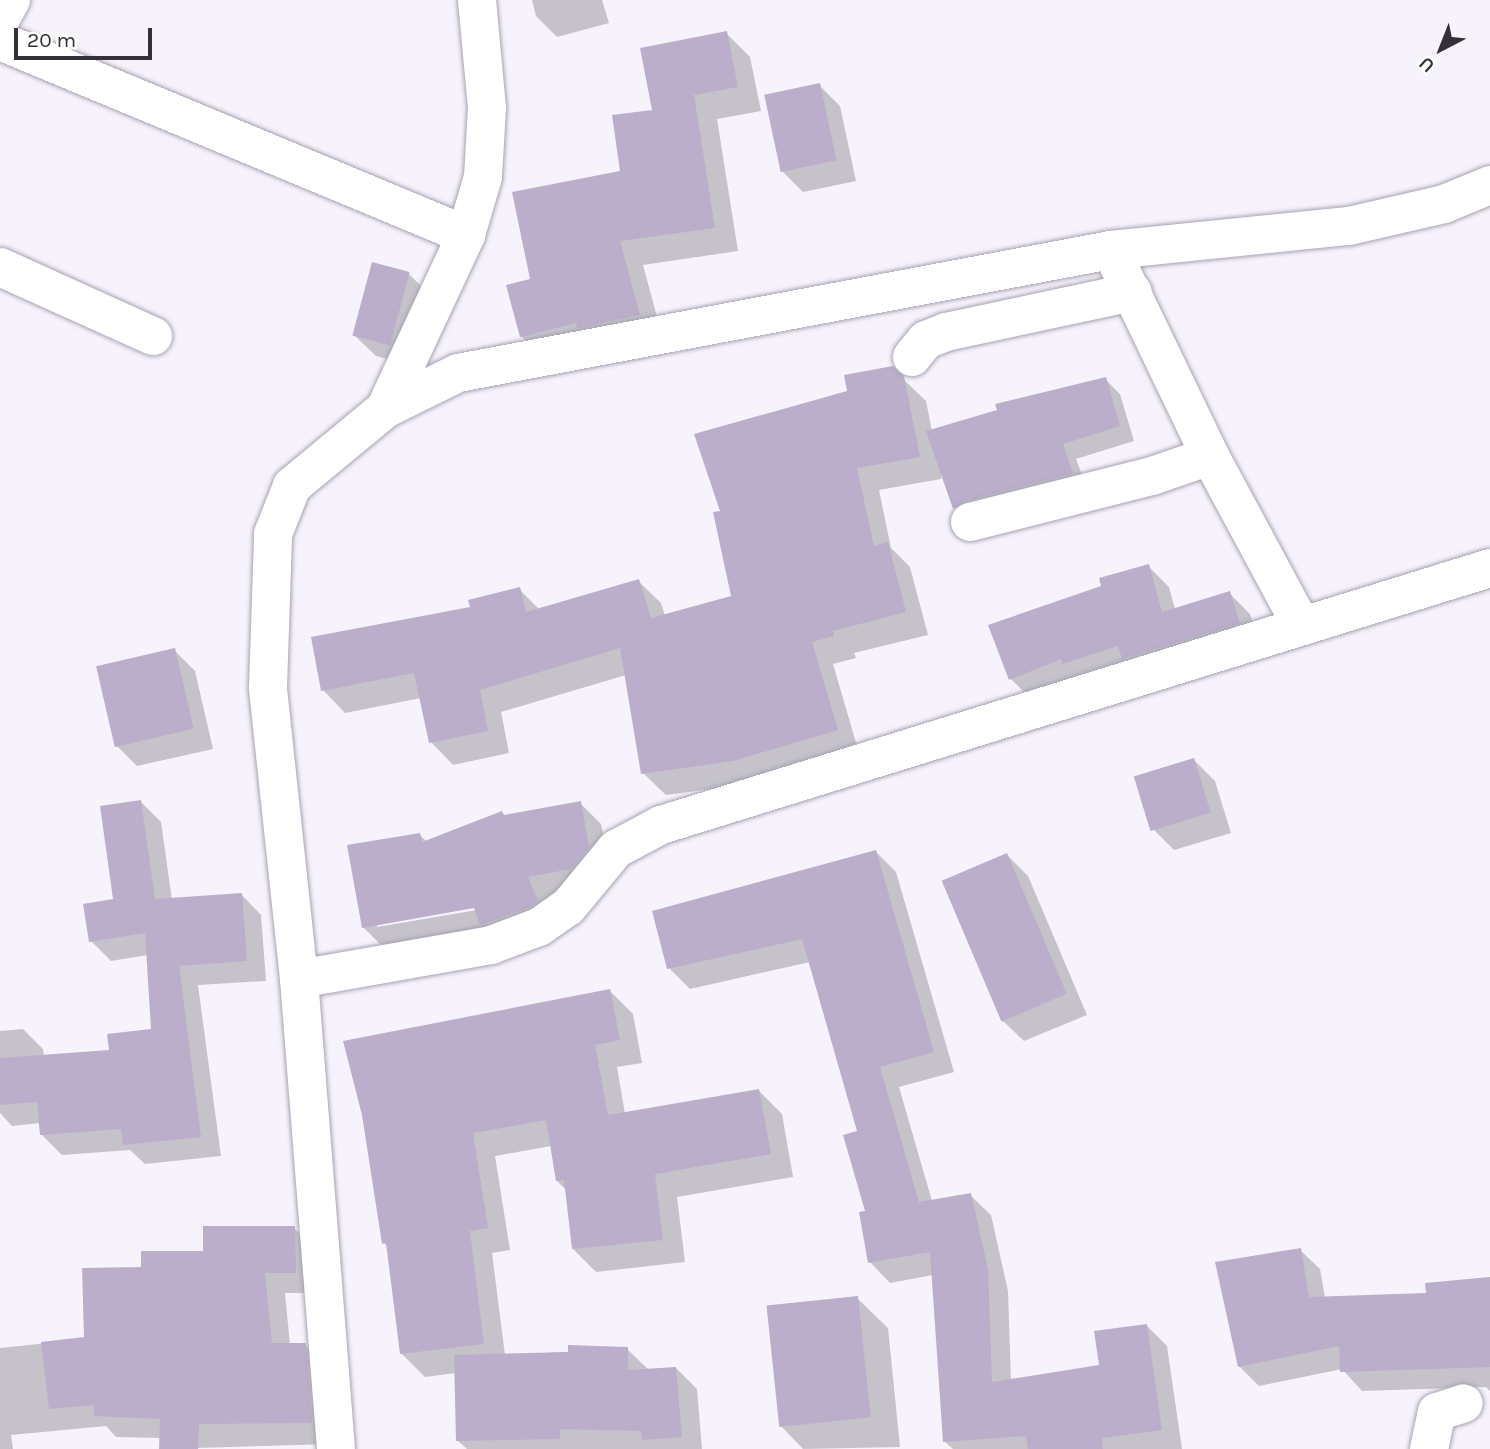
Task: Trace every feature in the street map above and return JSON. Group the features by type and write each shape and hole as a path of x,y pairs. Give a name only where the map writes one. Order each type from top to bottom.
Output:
{"street":[{"path":"0,20 11,0"},
{"path":"385,409 466,235 483,177 487,108 477,0"},
{"path":"0,41 466,235"},
{"path":"336,1449 299,979 268,688 273,534 292,486 385,409 458,373 1111,250 1349,226 1444,204 1490,185"},
{"path":"1111,250 1210,456 1301,625"},
{"path":"0,267 153,336"},
{"path":"912,357 926,340 946,332 1133,292"},
{"path":"970,522 1152,476 1210,456"},
{"path":"299,979 491,945 540,927 568,907 616,849 661,825 1490,568"},
{"path":"1429,1449 1437,1412 1464,1403"}],"building":[{"path":"727,31 738,87 694,95 715,228 620,241 640,315 577,328 576,323 520,337 506,285 530,279 512,192 620,171 612,115 652,110 640,48"},
{"path":"820,83 836,160 781,172 764,95"},
{"path":"372,262 410,272 390,346 352,335"},
{"path":"893,366 904,376 920,457 857,468 874,546 888,542 906,612 833,631 834,636 812,642 838,730 733,761 641,774 620,648 480,690 488,731 429,743 414,673 321,691 311,637 470,607 468,600 520,587 526,612 639,579 651,618 731,596 713,512 720,511 694,434 847,391 844,375"},
{"path":"1106,377 1120,426 1063,444 1073,473 965,501 953,509 926,431 997,410 995,404"},
{"path":"1149,564 1162,612 1230,591 1240,623 1122,659 1118,646 1062,664 1061,659 1009,680 988,625 1101,586 1099,578"},
{"path":"175,648 194,729 115,747 96,666"},
{"path":"1194,758 1211,813 1150,831 1134,776"},
{"path":"141,800 155,899 242,893 247,961 179,966 201,1137 123,1145 121,1129 40,1135 37,1102 0,1105 0,1058 109,1050 107,1034 151,1029 145,933 89,942 83,904 113,899 100,806"},
{"path":"581,801 589,847 571,869 528,877 538,901 529,907 480,925 474,908 362,928 347,845 420,833 422,842 502,811 504,815"},
{"path":"876,850 934,1052 880,1067 919,1202 971,1193 988,1269 992,1382 1099,1365 1094,1331 1147,1324 1162,1430 1102,1438 1103,1449 1028,1449 1026,1436 943,1442 930,1252 868,1263 859,1212 865,1211 843,1135 857,1131 802,939 667,969 652,911"},
{"path":"1007,853 1067,994 1001,1022 942,881"},
{"path":"610,989 620,1040 595,1045 608,1115 759,1089 771,1154 655,1174 663,1240 572,1249 564,1180 556,1181 546,1120 473,1133 488,1228 470,1231 484,1344 400,1354 386,1243 382,1244 362,1115 343,1041"},
{"path":"203,1226 295,1226 296,1273 265,1273 272,1343 306,1343 312,1423 199,1424 198,1449 159,1449 160,1419 94,1416 94,1405 49,1409 41,1342 84,1337 82,1268 141,1267 141,1251 203,1251"},
{"path":"1301,1248 1309,1297 1426,1293 1425,1283 1490,1277 1490,1367 1340,1372 1339,1346 1238,1367 1215,1262"},
{"path":"858,1296 871,1417 779,1427 767,1306"},
{"path":"568,1345 628,1347 628,1370 676,1367 682,1437 642,1440 641,1431 560,1429 560,1439 456,1441 454,1355 568,1352"}]}
